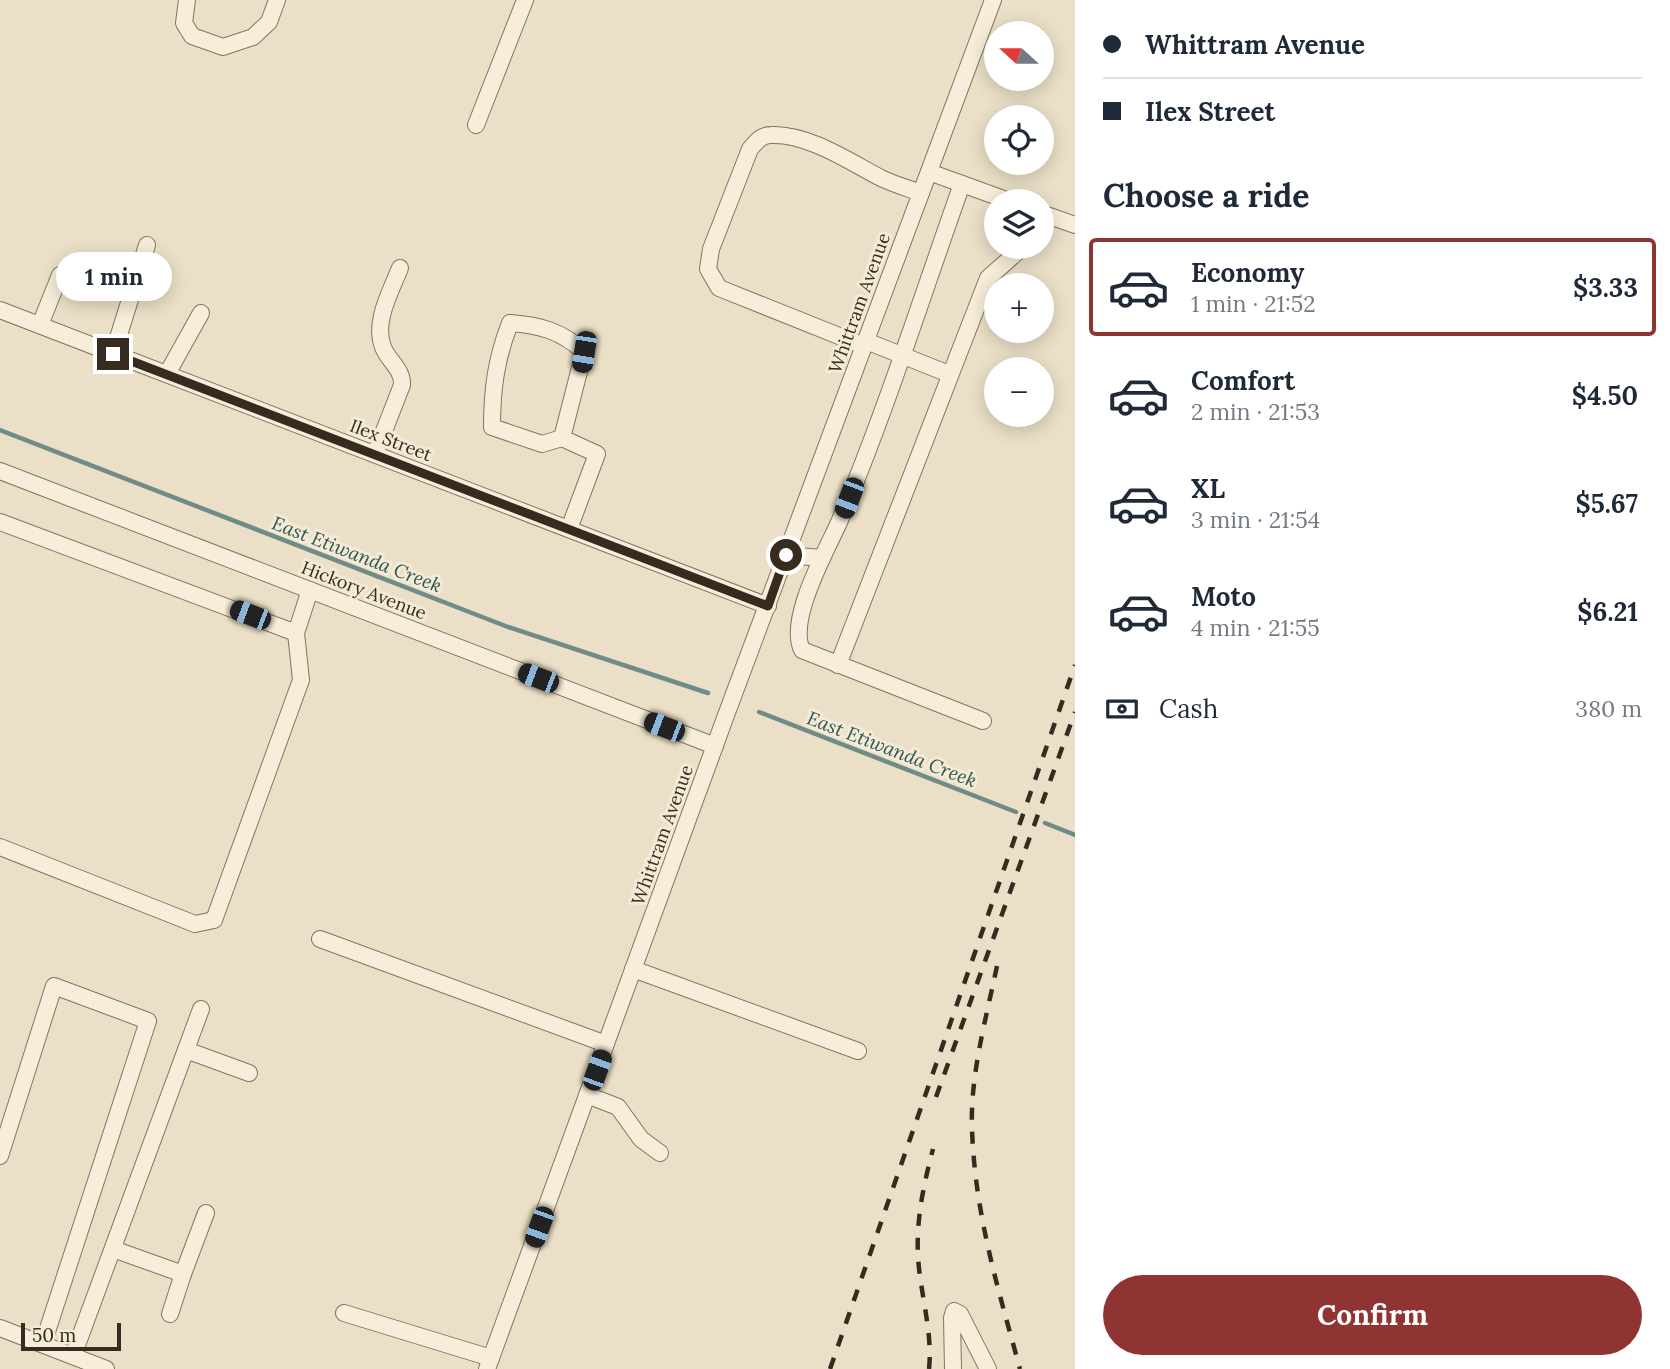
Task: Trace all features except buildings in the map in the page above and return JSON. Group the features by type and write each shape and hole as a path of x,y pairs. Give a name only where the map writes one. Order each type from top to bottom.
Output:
{"street":[{"path":"187,0 184,23 191,36 223,47 253,37 269,22 277,0"},
{"path":"476,125 525,0"},
{"name":"Whittram Avenue","path":"489,1363 725,718 993,0"},
{"path":"921,193 889,182 844,156 787,136 769,135 759,138 750,149 711,249 708,269 719,288 949,373"},
{"path":"929,172 984,192"},
{"path":"962,184 840,521 822,558 799,624 802,650 983,721"},
{"path":"1054,217 1075,225"},
{"path":"113,354 147,245"},
{"path":"838,665 905,499 949,373 988,278 1009,259"},
{"path":"375,454 402,385 401,373 383,347 380,336 384,311 400,268"},
{"path":"40,325 60,275"},
{"name":"Ilex Street","path":"0,310 768,606"},
{"path":"167,374 201,313"},
{"path":"562,438 584,352 570,338 537,325 510,323 497,357 492,392 492,428 542,444 562,438 597,454 569,529"},
{"name":"Hickory Avenue","path":"0,471 715,746"},
{"path":"0,522 296,633"},
{"path":"786,555 822,558"},
{"path":"0,848 195,924 214,920 301,680 296,633 310,590"},
{"path":"320,939 606,1044"},
{"path":"634,969 858,1051"},
{"path":"0,1156 54,986 148,1021 43,1344"},
{"path":"73,1356 201,1009"},
{"path":"186,1050 249,1073"},
{"path":"587,1096 618,1107 641,1139 660,1153"},
{"path":"170,1314 206,1213"},
{"path":"113,1249 183,1274"},
{"path":"953,1369 954,1311 960,1314 988,1369"},
{"path":"344,1313 489,1363"},
{"path":"0,1328 106,1369"}],"waterway":[{"name":"East Etiwanda Creek","path":"0,430 508,627 708,693"},
{"name":"East Etiwanda Creek","path":"759,712 1016,812"},
{"name":"East Etiwanda Creek","path":"1045,823 1075,835"}],"railway":[{"path":"830,1369 1075,665"},
{"path":"936,1097 1075,712"},
{"path":"997,966 976,1068 972,1129 983,1221 1020,1369"},
{"path":"929,1369 928,1327 919,1270 918,1228 933,1149"}],"route":[{"path":"113,354 768,606 786,555"}]}
